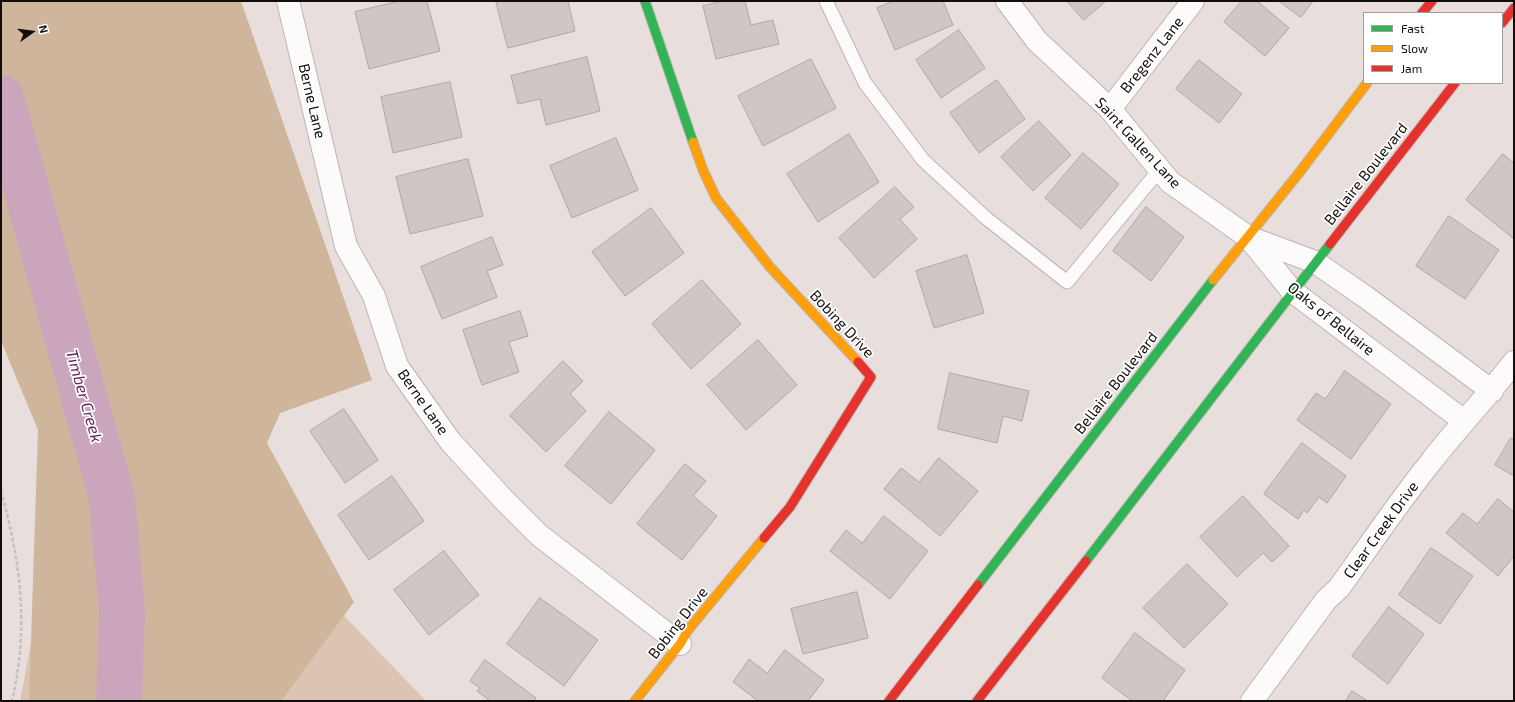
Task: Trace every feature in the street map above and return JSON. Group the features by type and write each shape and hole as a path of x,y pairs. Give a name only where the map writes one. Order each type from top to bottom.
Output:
{"main road":[{"name":"Bobing Drive","path":"635,701 680,644 688,630 790,508 871,377 770,266 716,198 703,170 645,1"},
{"path":"1423,12 1432,1"},
{"path":"1503,22 1514,8"},
{"name":"Bellaire Boulevard","path":"889,701 1204,291 1248,237 1366,84"},
{"name":"Bellaire Boulevard","path":"977,701 1292,291 1454,84"}],"street":[{"name":"Berne Lane","path":"288,1 346,246 374,296 397,366 450,441 503,499 539,535 680,644"},
{"name":"Saint Gallen Lane","path":"1007,1 1037,41 1089,92 1110,109 1170,182 1248,237"},
{"name":"Bregenz Lane","path":"1110,109 1193,1"},
{"name":"Oaks of Bellaire","path":"1248,237 1315,262 1492,392"},
{"name":"Oaks of Bellaire","path":"1248,237 1292,291 1464,421"},
{"name":"Clear Creek Drive","path":"1252,701 1326,600 1338,588 1428,465 1464,421 1492,392 1514,362"}],"lane":[{"path":"826,1 865,83 923,160 986,218 1067,282 1160,169"}],"path":[{"path":"1,491 12,530 20,583 22,626 17,679 12,701"}],"shaded area":[{"path":"1,1 241,1 372,380 280,413 267,443 354,602 281,701 29,701 38,430 1,341"},
{"path":"48,553 327,598 426,701 20,701"}],"building":[{"path":"400,1 427,1 440,51 369,69 355,12"},
{"path":"496,1 568,1 575,31 508,48"},
{"path":"724,1 745,1 751,25 773,20 779,44 716,59 703,6"},
{"path":"894,1 943,1 953,25 895,50 877,8"},
{"path":"1067,1 1106,1 1084,20"},
{"path":"1242,1 1257,1 1289,28 1265,56 1224,22"},
{"path":"1279,1 1313,1 1301,17"},
{"path":"959,30 985,68 941,98 916,60"},
{"path":"587,57 600,111 546,125 540,99 518,104 511,76"},
{"path":"811,59 836,108 763,146 738,96"},
{"path":"1199,60 1242,94 1219,123 1176,89"},
{"path":"997,80 1025,119 979,153 950,113"},
{"path":"450,82 462,137 393,153 381,97"},
{"path":"1039,121 1071,155 1033,191 1001,157"},
{"path":"849,134 879,182 818,222 787,174"},
{"path":"616,138 638,190 572,218 550,166"},
{"path":"1083,153 1119,184 1081,229 1045,198"},
{"path":"1503,154 1514,163 1514,239 1466,200"},
{"path":"468,159 483,216 410,234 396,177"},
{"path":"895,187 914,207 900,219 917,239 874,278 839,238"},
{"path":"1146,207 1184,237 1151,281 1113,251"},
{"path":"651,208 684,253 625,296 592,252"},
{"path":"1449,216 1499,250 1465,299 1416,266"},
{"path":"492,237 503,265 487,271 497,297 442,319 421,267"},
{"path":"967,255 984,313 934,328 916,271"},
{"path":"702,280 741,324 691,369 652,324"},
{"path":"520,311 528,336 509,342 519,372 482,385 463,330"},
{"path":"758,340 797,385 746,430 707,385"},
{"path":"563,361 583,381 570,394 586,411 546,452 510,416"},
{"path":"1345,371 1391,404 1351,459 1297,420 1316,393 1325,399"},
{"path":"950,373 1029,391 1022,421 1003,416 997,443 938,429"},
{"path":"344,409 378,460 345,483 310,431"},
{"path":"609,412 655,450 611,504 565,466"},
{"path":"1511,438 1514,440 1514,476 1495,465"},
{"path":"1302,443 1346,476 1327,503 1319,497 1307,513 1304,510 1298,519 1264,494"},
{"path":"939,458 978,491 940,536 884,489 901,468 919,482"},
{"path":"685,464 706,481 693,496 717,516 682,560 637,524"},
{"path":"392,476 424,521 369,560 338,515"},
{"path":"1243,496 1289,546 1272,562 1263,553 1237,577 1200,537"},
{"path":"1498,499 1514,512 1514,556 1498,576 1446,533 1463,513 1477,524"},
{"path":"884,516 928,551 890,599 830,551 846,530 862,543"},
{"path":"1431,548 1473,576 1440,624 1399,595"},
{"path":"444,551 479,595 429,635 394,590"},
{"path":"1187,564 1228,604 1184,648 1143,608"},
{"path":"857,592 868,638 803,654 791,609"},
{"path":"540,598 598,640 564,686 507,644"},
{"path":"1389,607 1424,634 1388,684 1352,656"},
{"path":"1135,633 1185,670 1163,701 1132,701 1102,678"},
{"path":"785,650 824,680 808,701 758,701 733,682 749,659 767,673"},
{"path":"485,660 536,698 534,701 490,701 477,691 480,688 470,681"},
{"path":"1352,691 1368,701 1346,701"}],"waterway":[{"name":"Timber Creek","path":"1,98 112,498 122,611 119,701"}],"traffic: fast":[{"path":"645,1 693,142"},
{"path":"1086,561 1330,244"},
{"path":"978,585 1213,280"}],"traffic: slow":[{"path":"1213,280 1299,173 1366,84"},
{"path":"693,142 703,170 716,198 770,267 858,362"},
{"path":"635,701 680,644 688,630 764,538"}],"traffic: jam":[{"path":"1423,12 1432,1"},
{"path":"1503,22 1514,8"},
{"path":"1330,244 1454,84"},
{"path":"764,538 790,507 871,377 858,362"},
{"path":"977,701 1086,561"},
{"path":"889,701 978,585"}]}
